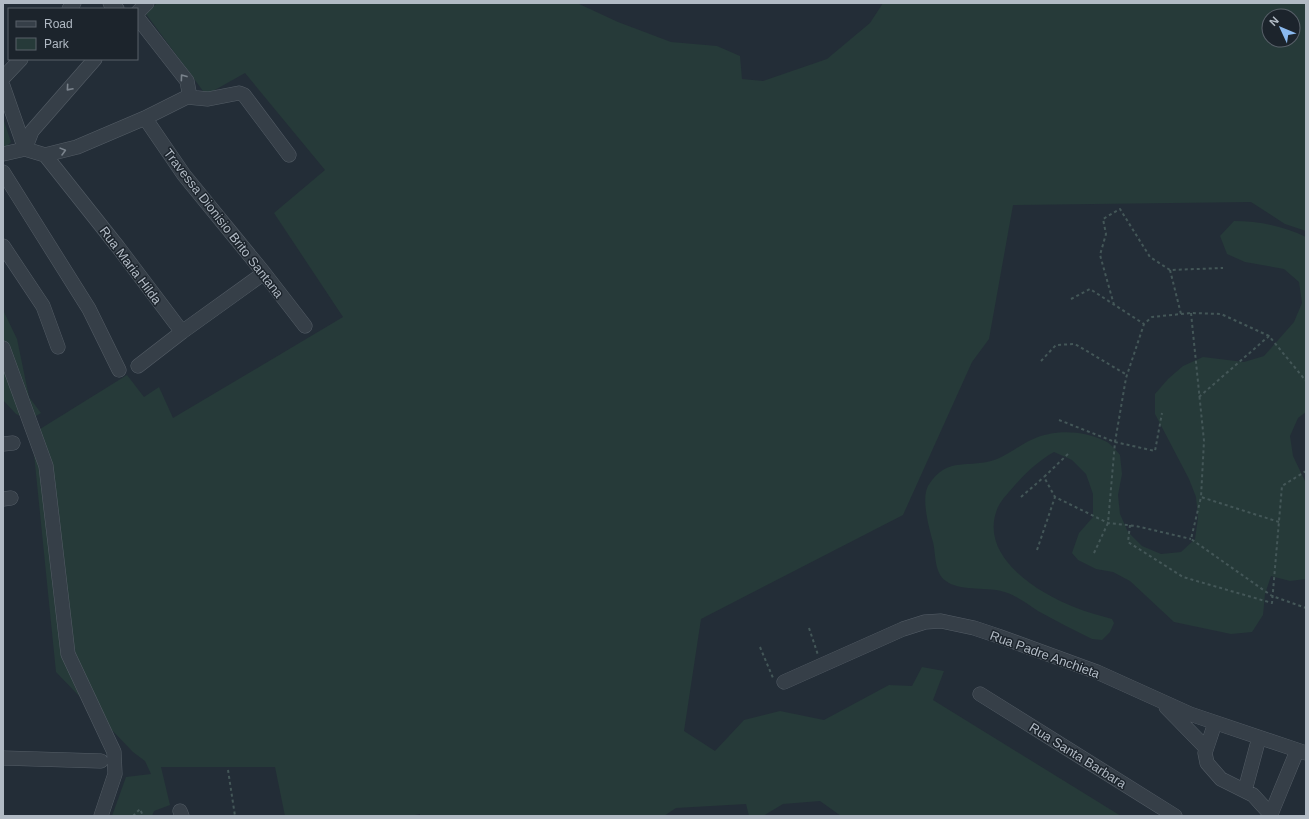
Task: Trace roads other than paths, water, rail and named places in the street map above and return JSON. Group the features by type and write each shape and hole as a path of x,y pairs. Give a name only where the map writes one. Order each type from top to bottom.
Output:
{"street":[{"path":"138,12 147,3"},
{"path":"138,18 187,81 189,92 187,97"},
{"path":"3,78 20,60"},
{"path":"25,149 32,131 94,60"},
{"path":"3,86 25,149"},
{"path":"3,154 25,149 45,155 77,147 145,118 187,97 208,99 239,93 244,95 290,155"},
{"name":"Travessa Dionisio Brito Santana","path":"145,118 184,175 264,272 305,326"},
{"name":"Rua Maria Hilda","path":"45,155 118,247 182,332"},
{"path":"3,172 84,302 119,370"},
{"path":"3,246 43,306 58,346"},
{"path":"138,366 264,272"},
{"path":"3,348 46,466 68,654 114,752 115,774 101,816"},
{"name":"Rua Padre Anchieta","path":"784,682 903,629 925,622 941,621 974,628 998,636 1097,672 1160,701 1215,723 1302,752"},
{"name":"Rua Santa Barbara","path":"980,694 1175,816"},
{"path":"1160,701 1206,748"},
{"path":"1215,723 1206,748 1205,753 1207,763 1213,772 1221,779 1245,790 1262,803 1272,815 1302,752"},
{"path":"1245,790 1258,738"},
{"path":"3,758 101,761"}]}
